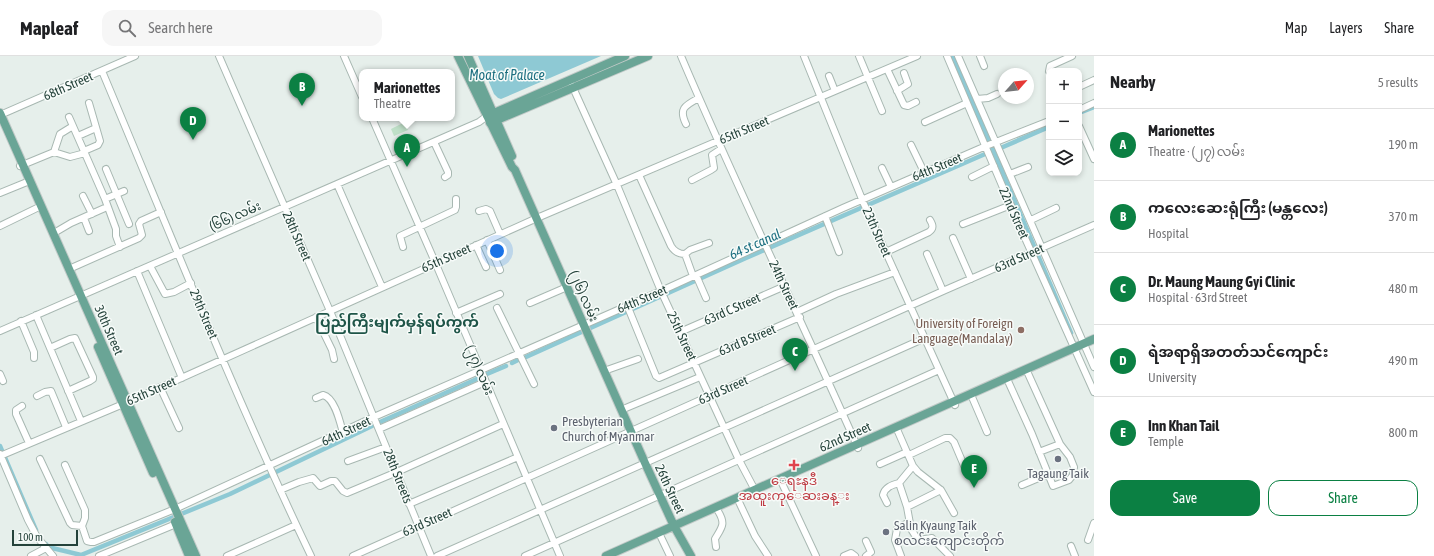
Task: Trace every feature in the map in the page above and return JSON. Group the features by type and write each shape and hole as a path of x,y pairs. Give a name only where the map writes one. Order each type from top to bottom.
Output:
{"main road":[{"name":"(၂၆) လမ်း","path":"458,56 516,165 515,170 631,431"},
{"name":"(၂၆) လမ်း","path":"468,56 492,118"},
{"name":"(၆၆) လမ်း","path":"492,118 625,56"},
{"name":"(၆၆) လမ်း","path":"492,118 573,89 648,56"},
{"name":"30th Street","path":"0,115 175,516 196,556"},
{"name":"30th Street","path":"22,166 28,184 54,233 79,296"},
{"name":"62nd Street","path":"606,556 659,535 781,481 1080,347 1094,339"},
{"name":"62nd Street","path":"1080,347 1094,343"},
{"name":"62nd Street","path":"954,404 1008,381 1026,371"},
{"name":"26th Street","path":"631,431 675,528 692,556"},
{"name":"62nd Street","path":"675,528 718,511 756,492"},
{"name":"30th Street","path":"175,516 189,556"},
{"name":"62nd Street","path":"618,556 659,535"}],"street":[{"name":"68th Street","path":"0,115 135,56"},
{"name":"28th Street","path":"219,56 377,423"},
{"path":"344,56 359,90"},
{"name":"24th Street","path":"681,56 717,141 767,246 842,414 858,446"},
{"name":"23th Street","path":"804,56 864,203 954,404"},
{"path":"859,56 882,111"},
{"name":"65th Street","path":"2,455 182,378 435,262 916,56"},
{"name":"22nd Street","path":"947,56 967,103 1010,174 1031,220 1037,250 1080,347 1094,367"},
{"name":"22nd Street","path":"958,56 977,99 992,146 990,157 1010,205 1037,250 1080,347 1094,392"},
{"path":"980,56 984,66"},
{"path":"1052,68 1072,56"},
{"path":"887,69 906,106 916,102"},
{"name":"29th Street","path":"102,71 223,359 271,470 311,556"},
{"path":"897,91 908,84 904,73"},
{"path":"829,76 835,91"},
{"path":"1082,86 1094,80"},
{"name":"25th Street","path":"570,81 617,185 662,294 739,460 756,492"},
{"path":"977,99 988,98 996,94"},
{"path":"686,124 683,110 699,98"},
{"path":"22,166 54,152 70,157 85,152 100,144 89,103"},
{"path":"925,122 967,103"},
{"path":"1082,109 1094,104"},
{"path":"70,117 105,199 116,229 116,236 120,247"},
{"name":"(၆၆) လမ်း","path":"0,331 391,160 479,122 492,118"},
{"name":"(၂၇) လမ်း","path":"373,121 420,226 560,556"},
{"name":"64th Street","path":"99,556 175,516 271,470 343,433 377,423 483,376 521,357 662,294 696,277 827,220 924,172 992,146 1046,122"},
{"path":"54,152 60,134 73,126"},
{"path":"78,136 96,128"},
{"path":"1082,132 1093,156"},
{"path":"434,142 448,172 448,175 444,177"},
{"path":"910,145 924,172"},
{"path":"692,180 714,168 712,155 721,149"},
{"path":"972,177 994,166"},
{"path":"1010,174 1028,167"},
{"path":"882,168 891,187"},
{"path":"106,169 129,224"},
{"path":"639,175 674,250 680,254 685,254 687,251 709,243"},
{"path":"0,193 28,184"},
{"path":"11,193 28,184"},
{"path":"337,184 382,287"},
{"path":"105,199 124,191"},
{"path":"83,196 92,214"},
{"path":"403,247 400,236 454,210 456,207 456,199"},
{"path":"963,224 1010,205"},
{"path":"0,226 40,207"},
{"path":"54,233 107,207"},
{"path":"1031,220 1056,208"},
{"path":"479,211 486,209 490,211 500,234"},
{"path":"69,269 120,247 142,235 139,224 141,220 161,212"},
{"path":"84,218 89,231"},
{"path":"827,220 839,252"},
{"path":"886,252 932,230 933,225 930,220"},
{"name":"63rd Street","path":"353,556 943,291 1094,225"},
{"path":"953,238 971,279"},
{"path":"487,240 500,270"},
{"path":"476,245 486,267"},
{"path":"685,254 706,298"},
{"path":"927,254 943,291"},
{"path":"150,266 165,294 174,292 191,284"},
{"path":"137,271 182,378"},
{"name":"63rd B Street","path":"628,309 658,378 798,315 836,294 895,272"},
{"name":"63rd C Street","path":"680,332 785,286"},
{"path":"530,303 567,287"},
{"path":"456,313 500,294"},
{"path":"497,308 534,384"},
{"path":"36,315 81,421"},
{"path":"316,317 332,350 334,359"},
{"path":"22,321 34,352 34,358"},
{"path":"50,348 75,338 93,377 90,382 68,391"},
{"path":"437,556 925,338"},
{"path":"604,371 638,359"},
{"path":"525,556 555,544 939,370"},
{"path":"1008,381 1053,486 1069,480 1074,475 1074,467 1070,457 1060,444 1026,371"},
{"path":"0,374 4,381"},
{"path":"377,423 483,376"},
{"path":"621,410 700,377"},
{"path":"160,387 179,428"},
{"path":"37,396 51,391 66,427"},
{"path":"316,398 323,395 328,397 337,414 343,433"},
{"path":"972,397 987,432"},
{"path":"22,406 16,410 16,414 29,443"},
{"name":"28th Streets","path":"377,423 431,556"},
{"path":"280,490 313,478 320,486 331,481 336,481 343,491 347,492 397,472 503,424"},
{"path":"897,429 913,466 918,472 941,490 954,513"},
{"path":"880,464 945,438 950,438 954,442 965,468"},
{"path":"1039,452 1060,444"},
{"path":"348,461 386,447"},
{"path":"2,455 28,520 37,537 53,556"},
{"path":"409,504 518,457"},
{"path":"40,459 70,523 72,525 82,526"},
{"path":"65,465 84,510 85,518 82,526 87,541 91,542 175,516"},
{"path":"887,503 883,495 884,492 888,487 900,483 913,466"},
{"path":"1022,485 1048,474"},
{"path":"781,481 816,556"},
{"path":"900,483 907,506 906,524 918,540 932,538 950,556"},
{"path":"907,506 941,490"},
{"path":"738,502 755,536 768,556"},
{"path":"716,547 715,539 723,526 723,522 718,511"},
{"path":"1088,540 1094,523"},
{"path":"901,556 895,540 897,529 906,524"},
{"path":"227,556 296,525"},
{"path":"659,535 670,556"},
{"path":"866,541 871,552 866,556"},
{"path":"1071,546 1075,556"},
{"path":"31,556 46,548"},
{"path":"844,556 851,553 855,556"}],"green space":[{"path":"405,122 408,130 394,136 391,129"}],"water":[{"name":"Moat of Palace","path":"478,56 601,56 501,99 494,94"}],"waterway":[{"path":"953,56 1071,333"},
{"name":"64 st canal","path":"1082,112 1094,107"},
{"name":"64 st canal","path":"996,150 1046,128"},
{"name":"64 st canal","path":"526,357 746,258 992,151"},
{"path":"512,363 518,360"},
{"path":"487,374 506,366"},
{"path":"380,422 479,378"},
{"path":"46,544 48,547 81,555 230,494 372,426"},
{"path":"0,446 36,530"}],"place":[{"name":"ကလေးဆေးရုံကြီး (မန္တလေး)","path":"302,106"},
{"name":"ရဲအရာရှိအတတ်သင်ကျောင်း","path":"193,140"},
{"name":"Marionettes","path":"407,167"},
{"name":"University of Foreign Language(Mandalay)","path":"1021,330"},
{"name":"Dr. Maung Maung Gyi Clinic","path":"795,371"},
{"name":"Presbyterian Church of Myanmar","path":"554,428"},
{"name":"Tagaung Taik","path":"1058,459"},
{"name":"ေရႊနဒီ အထူးကုေဆးခန္း","path":"794,465"},
{"name":"Inn Khan Tail","path":"974,488"},
{"name":"Salin Kyaung Taik စလင်းကျောင်းတိုက်","path":"886,532"}],"district":[{"name":"ပြည်ကြီးမျက်မှန်ရပ်ကွက်","path":"397,321"}]}
